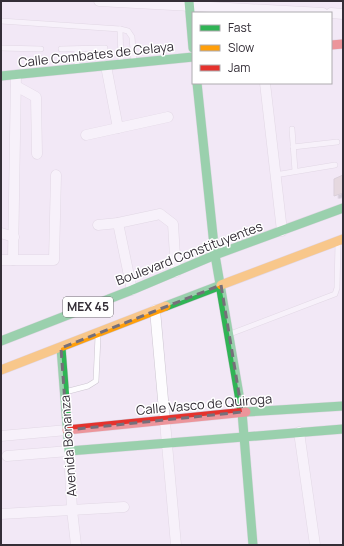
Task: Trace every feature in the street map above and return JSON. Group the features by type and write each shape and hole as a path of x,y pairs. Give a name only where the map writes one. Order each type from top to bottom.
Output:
{"main road":[{"path":"189,4 192,37"},
{"path":"332,45 343,44"},
{"name":"Calle Combates de Celaya","path":"1,76 192,57"},
{"path":"197,84 215,255 242,412 253,545"},
{"name":"Boulevard Constituyentes","path":"1,341 132,290 215,255 343,208"},
{"name":"MEX 45","path":"1,370 340,240"},
{"name":"Avenida Bonanza","path":"61,348 69,451"},
{"name":"Calle Vasco de Quiroga","path":"68,430 242,412 343,406"},
{"path":"69,451 343,429"}],"street":[{"path":"99,1 189,4 264,12"},
{"path":"332,13 343,14"},
{"path":"106,66 118,128"},
{"path":"13,260 16,75"},
{"path":"265,84 282,231"},
{"path":"16,86 36,97 36,154"},
{"path":"86,135 168,117"},
{"path":"1,260 54,260 56,175"},
{"path":"98,225 118,223 160,214 173,224 176,272"},
{"path":"118,223 132,290"},
{"path":"1,233 14,237"},
{"path":"155,310 176,545"},
{"path":"2,436 68,430"},
{"path":"299,432 315,545"},
{"path":"7,456 69,451"},
{"name":"Avenida Bonanza","path":"69,451 72,510 76,545"},
{"path":"2,514 124,507"}],"lane":[{"path":"1,21 120,29 128,31 132,37 134,63"},
{"path":"120,29 121,65"},
{"path":"1,48 40,49"},
{"path":"61,49 105,48"},
{"path":"77,49 77,69"},
{"path":"121,54 134,53"},
{"path":"292,129 295,171"},
{"path":"293,146 337,142"},
{"path":"275,176 295,171 335,165"},
{"path":"229,335 335,294 337,288 340,240"},
{"path":"64,392 88,386 96,381 98,333"}],"highlighted area":[{"path":"221,285 242,412 67,430 61,348"}],"building":[{"path":"343,175 343,193 334,196 334,179"}],"traffic: fast":[{"path":"189,1 192,36"},
{"path":"1,76 192,57"},
{"path":"197,84 215,255 343,208"},
{"path":"215,255 242,412 253,545"},
{"path":"1,341 132,290 215,255"},
{"path":"166,306 221,285"},
{"path":"61,348 69,451 343,429"},
{"path":"246,412 343,406"}],"traffic: slow":[{"path":"221,285 343,239"},
{"path":"1,370 166,306"}],"traffic: jam":[{"path":"332,45 343,44"},
{"path":"67,430 246,412"}]}
